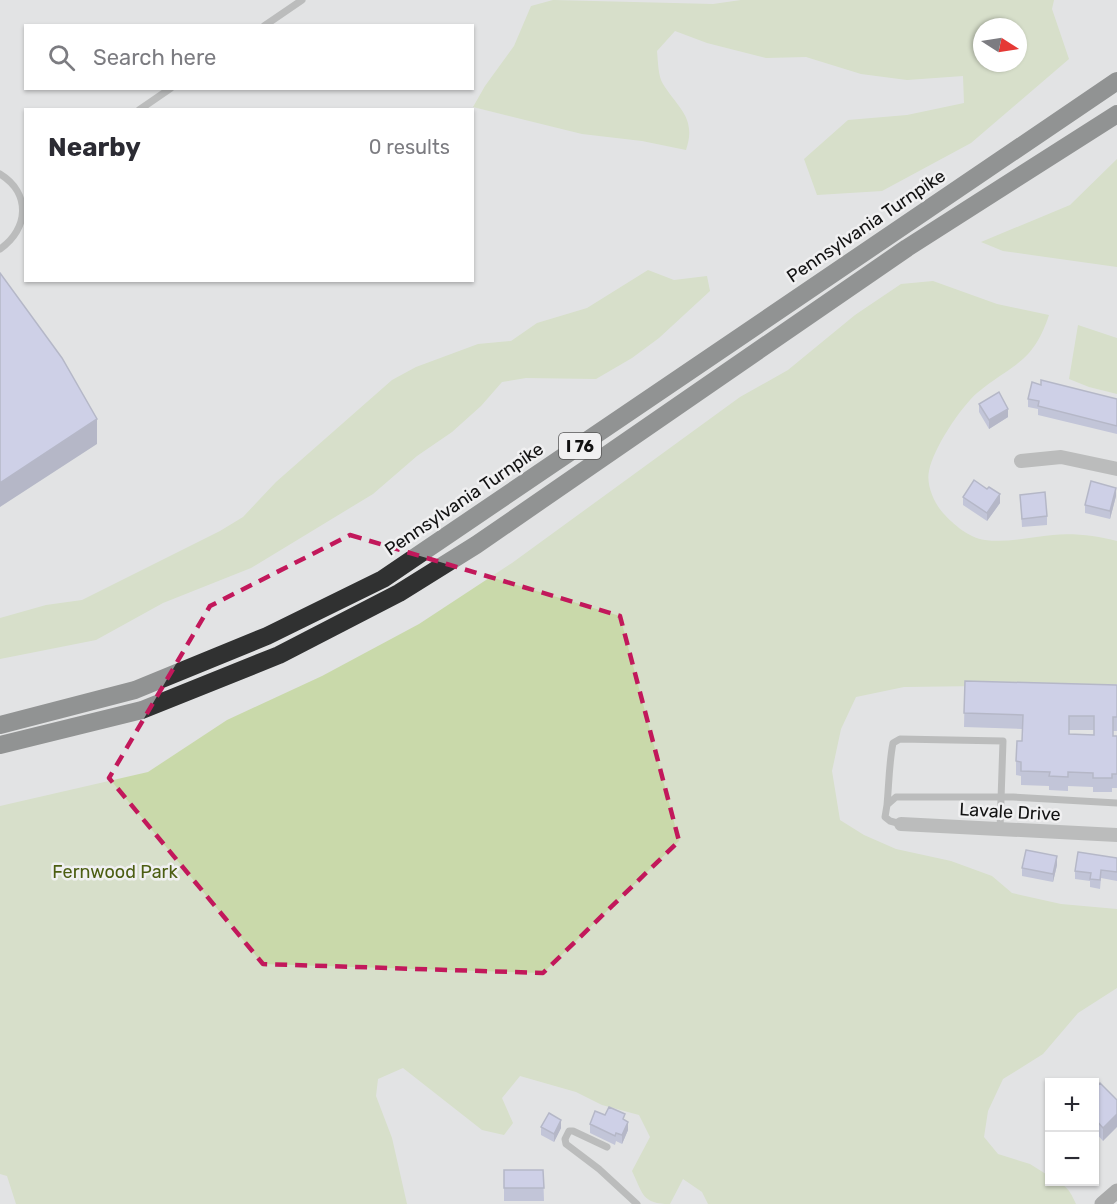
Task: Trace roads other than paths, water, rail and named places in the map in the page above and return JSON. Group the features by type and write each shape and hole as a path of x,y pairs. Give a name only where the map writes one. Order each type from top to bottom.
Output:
{"highway":[{"name":"Pennsylvania Turnpike","path":"0,725 135,690 267,636 383,579 1117,81"},
{"name":"I 76","path":"0,745 142,710 279,655 399,593 486,538 908,248 1117,114"}],"main road":[{"path":"1102,1204 1117,1191"}],"street":[{"path":"1021,461 1061,457 1117,469"},
{"name":"Lavale Drive","path":"901,824 1117,836"}],"lane":[{"path":"267,24 302,0"},
{"path":"142,108 168,90"},
{"path":"0,174 10,180 19,191 23,205 23,220 17,233 0,249"},
{"path":"19,191 24,187"},
{"path":"901,824 885,817 893,743 900,739 1003,741 999,798 1000,829"},
{"path":"886,805 896,797 1117,803"},
{"path":"607,1147 573,1131 569,1131 564,1139 566,1144 599,1168 636,1204"}],"park label":[{"name":"Fernwood Park","path":"115,872"}]}
